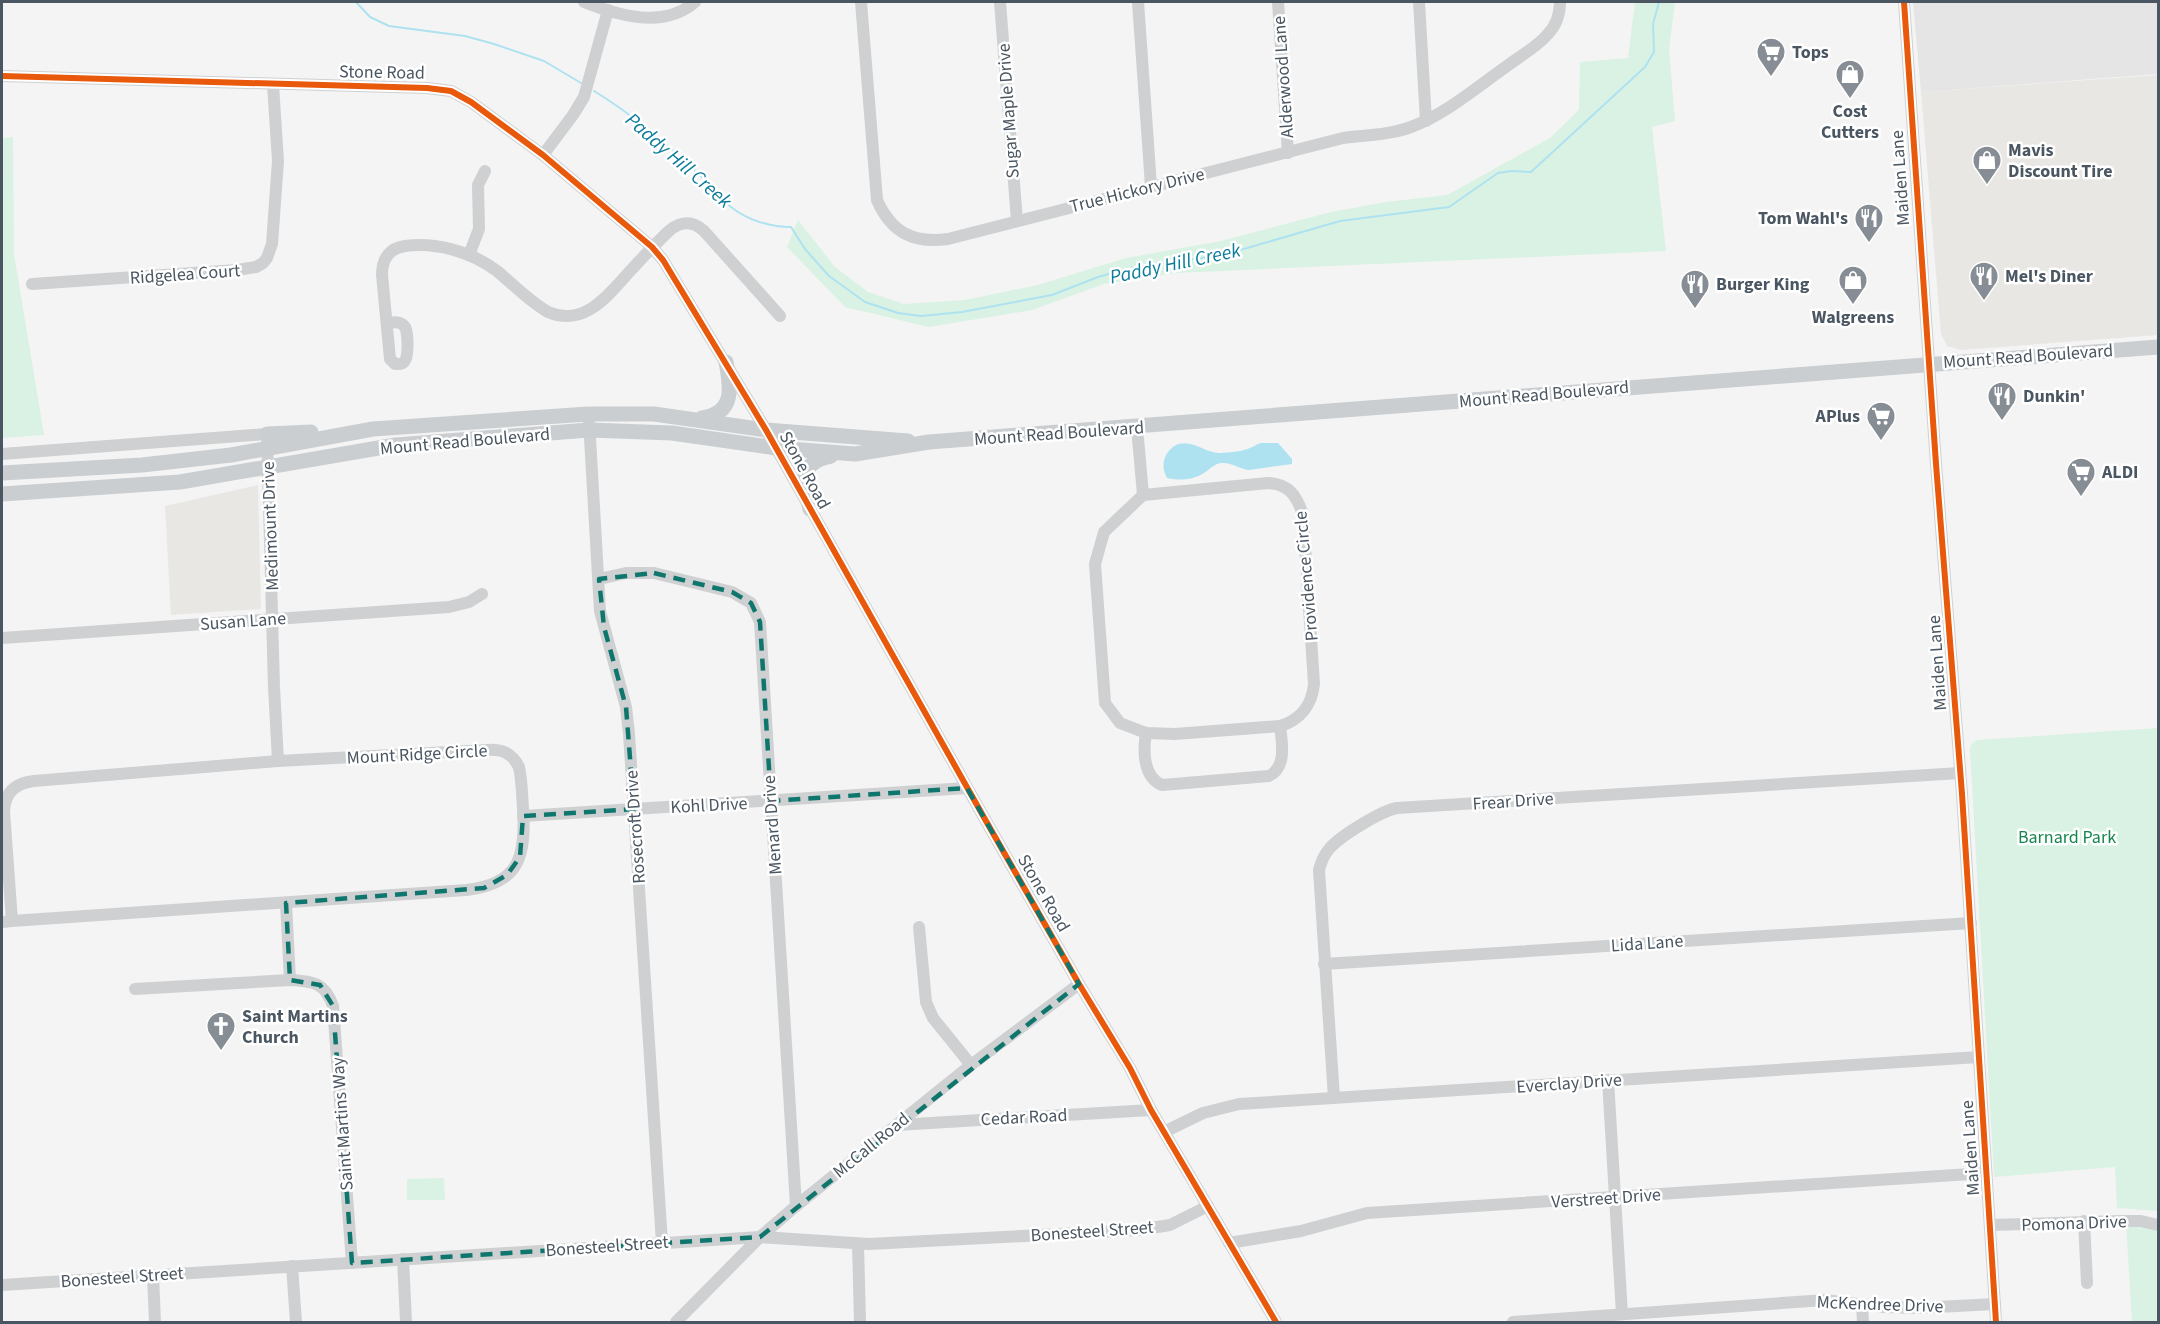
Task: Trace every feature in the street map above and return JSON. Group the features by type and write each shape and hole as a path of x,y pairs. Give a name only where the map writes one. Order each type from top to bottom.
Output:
{"main road":[{"name":"Mount Read Boulevard","path":"2,474 142,465 231,455 268,441 374,429 589,422 776,448 855,454 929,442 2158,347"},
{"path":"693,419 716,415 725,406 730,385 726,362"},
{"name":"Mount Read Boulevard","path":"2,494 180,482 396,445 654,414 766,429 929,442"},
{"path":"810,509 806,492 806,470 819,459 844,453"}],"street":[{"path":"584,2 608,10 654,18 683,10 695,2"},
{"name":"True Hickory Drive","path":"861,2 874,188 880,208 897,229 913,238 928,241 948,239 1343,138 1398,131 1426,121 1454,104 1542,41 1554,26 1560,2"},
{"name":"Sugar Maple Drive","path":"1000,2 1017,221"},
{"path":"1138,2 1151,186"},
{"name":"Alderwood Lane","path":"1278,2 1288,153"},
{"path":"1419,2 1426,121"},
{"name":"Maiden Lane","path":"1904,2 1971,923 1996,1323"},
{"path":"543,155 584,97 608,10"},
{"name":"Stone Road","path":"2,76 441,89 462,96 543,155 652,247 663,260 766,429 967,788 1276,1323"},
{"name":"Ridgelea Court","path":"32,284 237,270 256,267 262,263 267,258 272,244 278,161 273,85"},
{"path":"469,255 479,229 478,185 485,171"},
{"path":"387,323 382,266 388,253 400,247 420,245 469,255 496,271 548,312 570,317 586,312 602,302 652,247 674,227 686,223 695,224 704,231 780,316"},
{"name":"Rosecroft Drive","path":"589,422 600,612 626,707 662,1243"},
{"path":"1137,427 1143,495"},
{"name":"Medimount Drive","path":"268,441 278,761"},
{"name":"Mount Read Boulevard","path":"2,454 268,441"},
{"name":"Providence Circle","path":"1268,483 1281,484 1299,501 1305,528 1313,695 1308,707 1300,716 1280,726 1175,734 1146,733 1120,723 1105,703 1095,564 1104,532 1143,495 1268,483"},
{"name":"Menard Drive","path":"599,579 626,573 654,573 732,592 751,603 760,622 796,1206"},
{"name":"Susan Lane","path":"2,638 449,607 470,602 482,594"},
{"path":"1146,733 1145,755 1150,777 1162,785 1259,778 1276,772 1280,767 1282,756 1280,726"},
{"name":"Mount Ridge Circle","path":"497,750 511,755 519,767 523,816 523,847 520,858 498,883 484,888 7,921 4,811 8,795 18,785 34,781 278,761 497,750"},
{"name":"Frear Drive","path":"1334,1098 1318,878 1321,862 1335,843 1389,810 1960,773"},
{"name":"Kohl Drive","path":"523,816 967,788"},
{"path":"286,903 290,980"},
{"name":"Lida Lane","path":"1324,964 1971,923"},
{"path":"920,927 926,1002 933,1018 971,1065"},
{"name":"Saint Martins Way","path":"135,989 308,980 320,985 329,994 333,1006 352,1263"},
{"name":"McCall Road","path":"676,1323 760,1237 796,1206 971,1065 1079,984"},
{"name":"Everclay Drive","path":"1164,1131 1222,1107 1979,1057"},
{"path":"1608,1080 1622,1314"},
{"name":"Cedar Road","path":"897,1125 1151,1110"},
{"name":"Verstreet Drive","path":"1229,1243 1301,1232 1367,1213 1986,1173"},
{"name":"Bonesteel Street","path":"2,1285 760,1237 858,1244 1139,1230 1170,1225 1208,1206"},
{"path":"2084,1221 2087,1284"},
{"name":"Pomona Drive","path":"1990,1225 2084,1221 2141,1221 2158,1224"},
{"path":"858,1244 860,1323"},
{"path":"403,1259 406,1323"},
{"path":"292,1266 296,1323"},
{"path":"153,1275 155,1323"},
{"name":"McKendree Drive","path":"1513,1323 1825,1300 1862,1305 1918,1308 1995,1304"},
{"path":"1862,1305 1863,1323"}],"highlighted area":[{"path":"654,573 732,592 751,603 760,622 771,801 967,788 1079,984 760,1237 352,1263 333,1006 320,985 290,980 286,903 484,888 507,875 520,857 523,816 634,809 626,707 604,627 599,579"}],"shaded area":[{"path":"1913,2 2158,2 2158,74 1921,92"},
{"path":"2158,75 2158,335 1961,350 1947,346 1941,334 1921,92"},
{"path":"258,485 261,609 171,615 165,506"}],"green space":[{"path":"1635,2 1675,2 1669,50 1675,121 1652,127 1666,251 1176,273 1104,284 1032,310 929,327 845,307 787,247 798,220 835,267 868,292 904,304 965,300 1038,285 1126,258 1221,241 1331,212 1386,202 1447,195 1550,138 1579,110 1580,62 1628,58"},
{"path":"13,137 14,254 44,435 2,438 2,138"},
{"name":"Barnard Park","path":"2158,728 2158,1211 2117,1208 2115,1167 1994,1177 1970,748 1977,740"},
{"path":"444,1178 445,1200 407,1200 407,1179"},
{"path":"2126,1223 2158,1226 2158,1322 2132,1322"}],"water":[{"path":"1186,443 1214,453 1221,453 1242,451 1261,443 1278,443 1292,459 1292,464 1249,470 1221,463 1200,475 1182,480 1167,478 1165,473 1166,455 1179,444"}],"waterway":[{"name":"Paddy Hill Creek","path":"356,2 370,17 389,26 465,36 494,44 544,61 581,83"},
{"name":"Paddy Hill Creek","path":"594,91 652,132 737,212 759,222 791,227 805,249 829,276 865,302 898,313 921,316 962,312 1052,295 1098,277 1130,268 1223,255 1340,221 1449,207 1498,173 1531,172 1645,67 1654,52 1653,24 1659,2"}],"cycle path":[{"path":"1904,2 1936,464 1962,794 1996,1322"},
{"path":"2,76 427,88 451,91 471,102 543,155 652,247 663,260 766,430 986,821 1130,1068 1151,1110 1276,1322"}],"place":[{"name":"Tops","path":"1771,78"},
{"name":"Cost Cutters","path":"1850,100"},
{"name":"Mavis Discount Tire","path":"1987,186"},
{"name":"Tom Wahl's","path":"1869,244"},
{"name":"Mel's Diner","path":"1984,302"},
{"name":"Walgreens","path":"1853,306"},
{"name":"Burger King","path":"1695,310"},
{"name":"Dunkin'","path":"2002,422"},
{"name":"APlus","path":"1881,442"},
{"name":"ALDI","path":"2081,498"},
{"name":"Saint Martins Church","path":"221,1052"}]}
